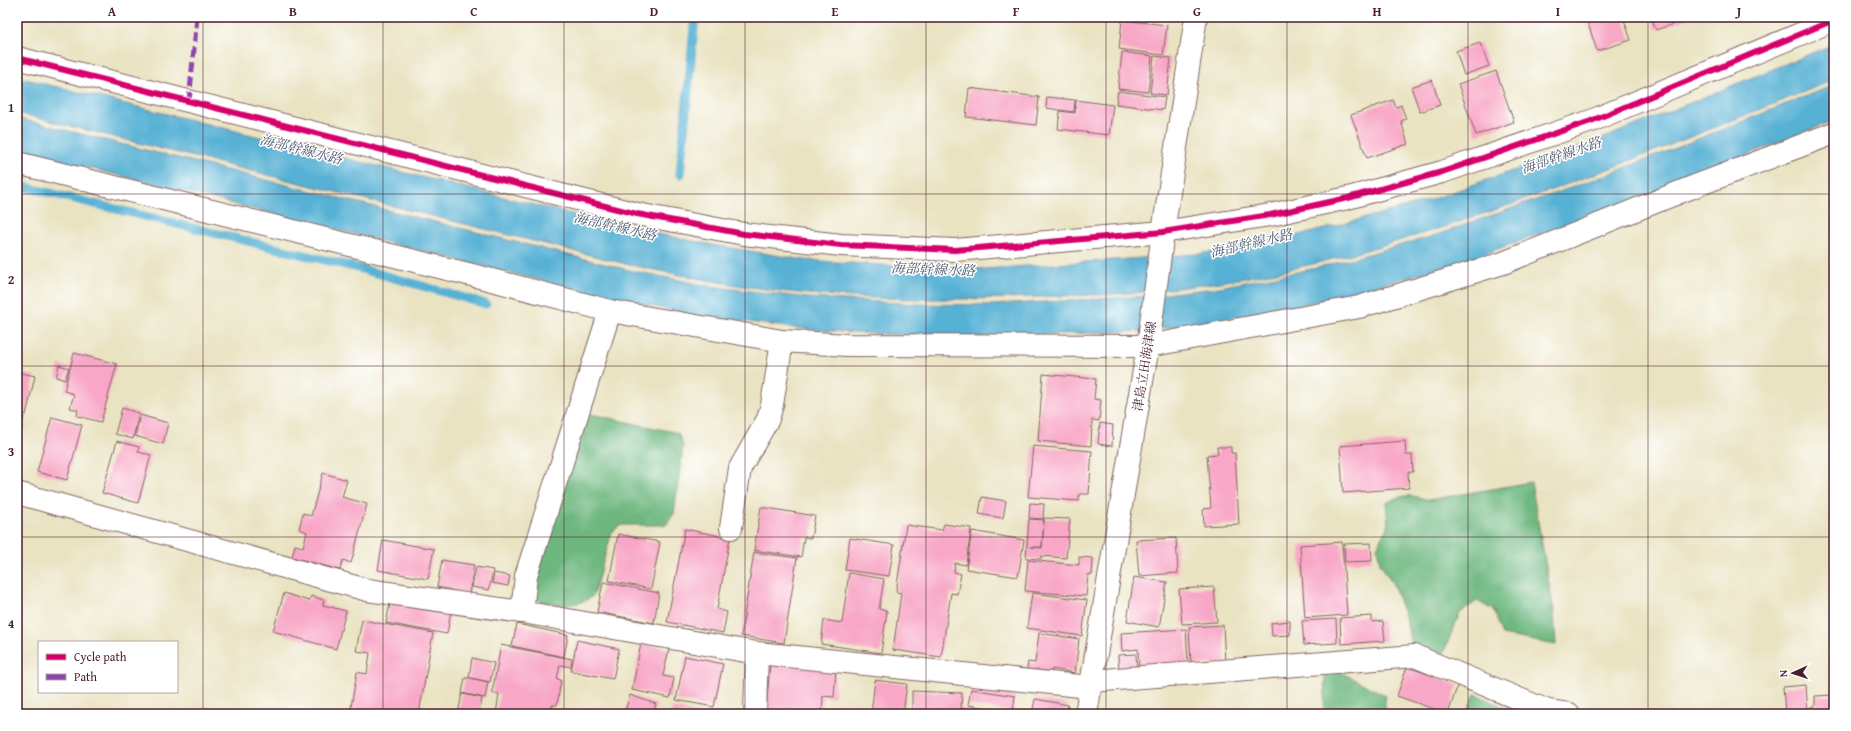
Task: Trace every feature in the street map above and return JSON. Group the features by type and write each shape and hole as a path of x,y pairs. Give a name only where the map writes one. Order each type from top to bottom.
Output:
{"street":[{"name":"津島立田海津線","path":"1086,714 1148,346 1196,17"},
{"path":"17,58 637,214 744,234 841,245 955,250 1162,242 1270,215 1340,200 1442,172 1591,121 1834,20"},
{"path":"17,163 484,278 610,311 782,341 847,345 1148,346 1359,307 1503,263 1690,188 1834,133"},
{"path":"522,612 526,576 610,311"},
{"path":"731,528 740,468 768,419 772,405 782,341"},
{"path":"17,493 367,590 522,612 757,652 1090,684 1415,656 1555,713"},
{"path":"755,714 757,652"}],"green space":[{"path":"586,413 678,433 683,446 674,514 666,525 621,525 612,532 593,596 579,603 564,605 549,603 533,599 531,581"},
{"path":"1531,482 1554,612 1556,645 1502,635 1493,610 1477,601 1460,613 1442,656 1411,646 1407,623 1394,586 1380,563 1377,548 1388,525 1386,503 1407,496 1429,500"},
{"path":"1338,671 1385,695 1385,714 1324,714 1325,672"},
{"path":"1475,694 1521,714 1466,714"}],"water":[{"name":"海部幹線水路","path":"1834,44 1834,80 1643,156 1514,203 1383,245 1297,268 1235,280 1193,286 1105,295 965,299 871,298 787,292 719,282 630,265 17,113 17,77 632,229 713,245 805,260 910,267 985,269 1199,254 1309,233 1421,203 1592,143"},
{"path":"1834,85 1834,120 1627,203 1461,262 1334,298 1211,322 1144,331 973,337 855,333 794,328 696,315 615,299 17,150 17,118 629,270 709,286 808,298 918,304 992,305 1149,296 1214,288 1317,268 1430,237 1607,175"}],"building":[{"path":"1586,17 1623,17 1631,40 1597,51"},
{"path":"1651,17 1693,17 1656,30"},
{"path":"1122,20 1167,25 1163,55 1119,49"},
{"path":"1480,43 1489,66 1464,75 1456,51"},
{"path":"1122,52 1152,56 1148,92 1118,89"},
{"path":"1154,56 1171,58 1167,95 1150,93"},
{"path":"1496,71 1514,122 1476,135 1458,84"},
{"path":"1432,80 1440,105 1420,112 1411,87"},
{"path":"969,88 1039,97 1036,125 966,117"},
{"path":"1118,91 1165,97 1163,110 1116,104"},
{"path":"1047,97 1075,100 1074,112 1046,108"},
{"path":"1076,100 1113,105 1109,135 1058,129 1060,111 1075,113"},
{"path":"1393,100 1396,107 1401,105 1406,119 1401,121 1408,144 1367,158 1351,115"},
{"path":"74,353 117,364 101,422 77,416 78,410 70,408 74,394 64,391"},
{"path":"59,365 69,368 65,380 56,377"},
{"path":"17,372 35,376 26,415 17,413"},
{"path":"1043,374 1096,379 1094,399 1101,400 1099,421 1092,420 1091,446 1038,441"},
{"path":"122,408 139,413 133,439 115,434"},
{"path":"140,415 168,423 163,444 135,436"},
{"path":"17,416 24,417 18,445 17,445"},
{"path":"52,417 82,425 67,480 37,472"},
{"path":"1100,423 1113,425 1112,446 1098,444"},
{"path":"117,441 139,447 138,452 151,455 138,503 102,493"},
{"path":"1405,441 1406,455 1412,455 1413,472 1408,472 1409,488 1343,493 1340,446"},
{"path":"1033,446 1092,451 1089,494 1079,494 1079,501 1028,497"},
{"path":"1217,447 1231,447 1231,453 1235,453 1239,524 1204,526 1203,509 1211,508 1207,455 1218,454"},
{"path":"323,473 347,480 342,497 367,504 351,563 343,560 340,570 292,557 295,545 303,547 307,532 299,529 303,513 311,516"},
{"path":"982,497 1006,501 1003,518 979,514"},
{"path":"1030,503 1044,504 1043,519 1029,518"},
{"path":"761,507 815,516 811,538 804,537 801,557 754,550"},
{"path":"1044,518 1070,519 1066,558 1041,556 1041,559 1026,558 1029,519 1044,520"},
{"path":"944,524 971,528 966,565 955,563 954,572 961,574 957,594 951,593 941,657 893,650 901,593 896,592 906,525 942,530"},
{"path":"685,529 730,538 717,609 727,612 723,633 667,622"},
{"path":"972,531 1024,540 1018,577 966,569"},
{"path":"618,534 660,542 651,589 609,581"},
{"path":"850,538 894,545 889,576 845,570"},
{"path":"1176,538 1178,573 1139,576 1136,540"},
{"path":"383,540 434,549 428,579 378,570"},
{"path":"1342,542 1347,615 1305,618 1300,545"},
{"path":"1371,543 1372,561 1345,562 1344,544"},
{"path":"754,552 797,558 784,643 741,636"},
{"path":"1079,557 1093,558 1092,575 1088,575 1086,596 1025,591 1028,560 1079,565"},
{"path":"442,560 474,565 469,594 437,587"},
{"path":"476,567 493,570 489,590 472,587"},
{"path":"494,573 510,576 508,586 492,583"},
{"path":"849,573 884,579 879,609 887,611 881,653 821,644 824,620 842,623"},
{"path":"1134,577 1167,582 1159,627 1127,621"},
{"path":"603,582 659,593 654,623 597,612"},
{"path":"1214,587 1217,622 1182,624 1179,589"},
{"path":"284,593 309,601 311,596 324,600 323,605 346,611 336,649 273,631"},
{"path":"1032,593 1087,600 1082,636 1027,628"},
{"path":"391,599 451,610 447,634 386,623"},
{"path":"1372,616 1372,622 1383,621 1385,641 1341,644 1340,618"},
{"path":"1336,619 1337,643 1304,645 1302,621"},
{"path":"362,620 433,633 419,714 350,713 357,672 367,674 370,653 356,651"},
{"path":"1290,621 1290,635 1272,636 1271,623"},
{"path":"517,624 568,635 564,657 512,646"},
{"path":"1223,625 1225,663 1191,665 1189,627"},
{"path":"1186,629 1188,664 1139,667 1138,649 1122,651 1121,633"},
{"path":"1039,633 1079,639 1075,673 1052,669 1051,673 1027,670 1028,662 1035,663"},
{"path":"577,640 619,649 613,679 571,671"},
{"path":"641,643 669,649 663,676 674,678 670,698 632,690"},
{"path":"501,645 572,659 571,667 560,665 557,679 561,680 557,705 552,705 550,714 496,714 499,694 492,693"},
{"path":"1136,654 1137,668 1119,669 1118,655"},
{"path":"685,656 723,664 714,707 676,700"},
{"path":"472,658 494,663 490,682 470,678 488,682 485,698 462,693 465,678 469,678"},
{"path":"770,664 836,669 834,697 823,696 822,714 774,714 774,711 766,711"},
{"path":"1407,667 1458,684 1448,714 1397,696"},
{"path":"875,680 907,684 903,714 871,714"},
{"path":"1806,685 1808,714 1785,714 1783,687"},
{"path":"971,689 1015,696 1013,712 968,705"},
{"path":"912,691 962,693 961,709 972,709 972,714 912,714"},
{"path":"462,694 482,698 479,714 458,714"},
{"path":"630,695 656,704 653,714 624,714"},
{"path":"1834,695 1834,714 1811,714 1810,707 1815,706 1815,696"},
{"path":"1035,699 1068,705 1066,714 1032,714"},
{"path":"672,708 699,713 699,714 671,714"}],"waterway":[{"path":"680,174 695,17"},
{"path":"17,185 362,269 486,304"}],"marked path":[{"path":"189,102 197,17"}],"cycle path":[{"path":"17,58 637,214 744,234 841,245 955,250 1163,232 1270,215 1348,198 1442,172 1591,121 1834,20"}]}
